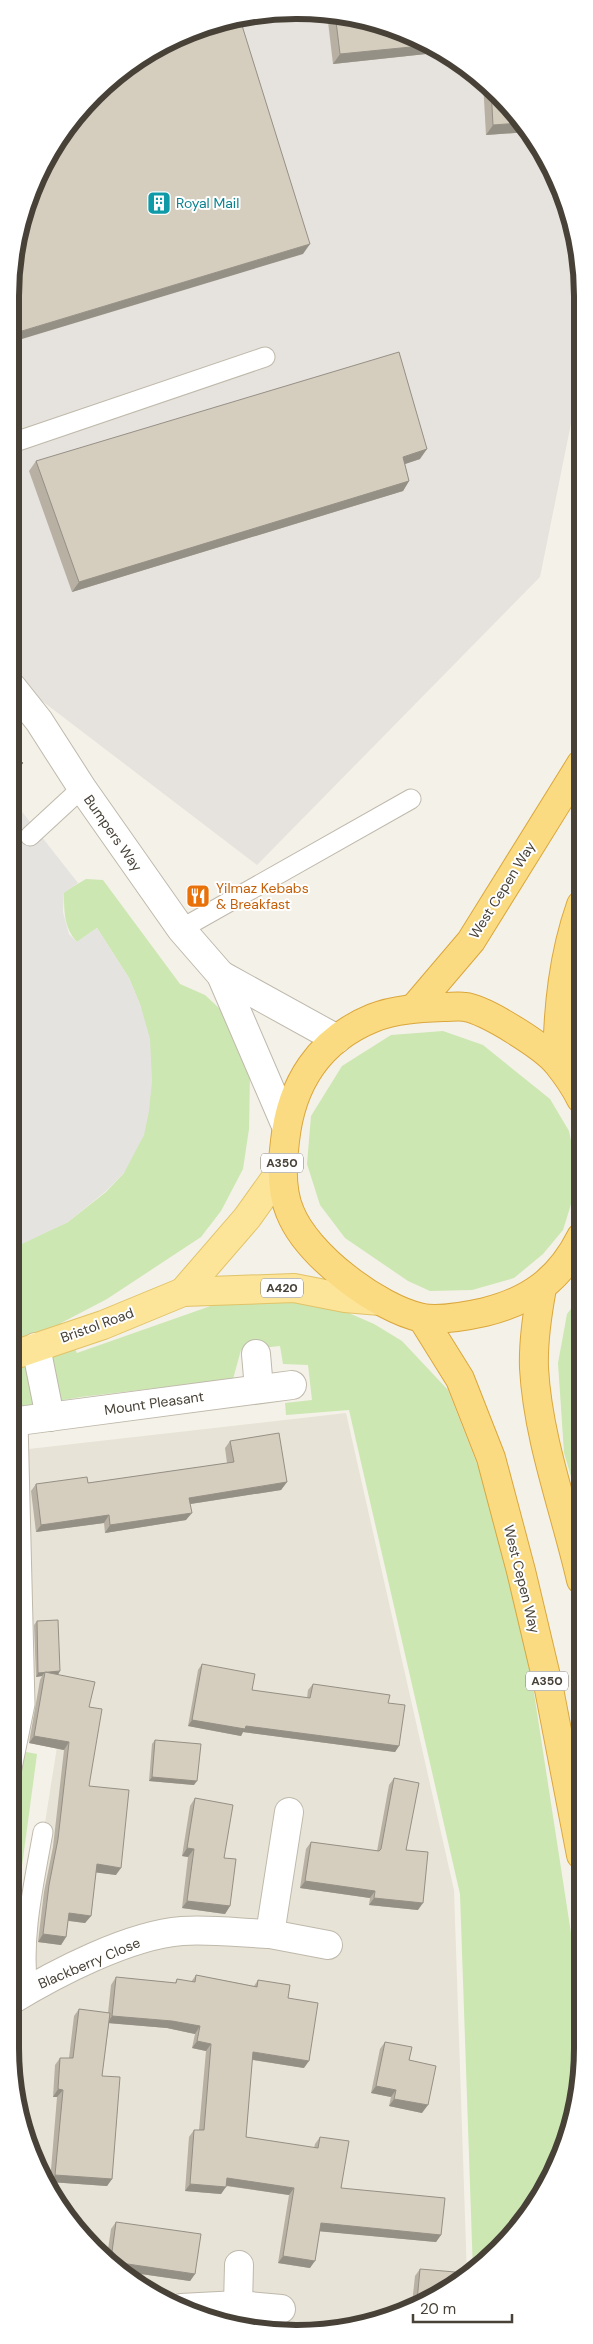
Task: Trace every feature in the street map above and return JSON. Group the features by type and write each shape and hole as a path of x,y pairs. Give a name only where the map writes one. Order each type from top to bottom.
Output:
{"highway":[{"name":"West Cepen Way","path":"414,1008 471,941 574,774"},
{"path":"557,1062 558,1021 568,944 574,924"},
{"name":"A350","path":"574,1089 557,1062 501,1021 466,1006 414,1008 374,1018 337,1039 311,1063 293,1097 286,1126 282,1169 290,1212 310,1244 335,1271 380,1301 422,1318 465,1316 505,1307 542,1288 574,1251"},
{"path":"542,1288 535,1329 534,1367 538,1402 544,1437 574,1556"},
{"name":"West Cepen Way","path":"422,1318 463,1386 491,1458 521,1571 549,1689 574,1823"}],"main road":[{"name":"Bristol Road","path":"183,1292 247,1218 282,1169"},
{"name":"Bristol Road","path":"19,1353 103,1325 183,1292 294,1288 345,1298 380,1301"}],"street":[{"name":"Bumpers Way","path":"19,696 39,722 82,788 181,929 221,975 286,1126"},
{"name":"Bumpers Way","path":"221,975 337,1039"},
{"path":"36,1347 50,1417"},
{"path":"256,1354 259,1389"},
{"name":"Mount Pleasant","path":"19,1421 292,1385"},
{"path":"270,1934 290,1812"},
{"name":"Blackberry Close","path":"19,1995 76,1966 121,1947 152,1937 182,1931 270,1934 328,1946"},
{"path":"238,2305 239,2265"},
{"path":"198,2307 238,2305 281,2309"}],"lane":[{"path":"19,441 265,356"},
{"path":"30,836 82,788"},
{"path":"181,929 411,799"},
{"path":"19,1550 25,1704 19,1734"},
{"path":"19,1995 25,1965 34,1882 44,1832"}],"shaded area":[{"path":"278,19 333,21 386,33 419,47 466,76 493,100 517,127 546,174 560,207 569,242 574,278 574,409 540,577 257,865 19,683 19,278 23,246 213,31 242,24"},
{"path":"19,808 78,883 64,893 63,912 69,934 77,942 97,928 129,978 141,1007 150,1039 152,1081 144,1135 124,1173 106,1191 68,1222 22,1244 19,1239"},
{"path":"346,1413 454,1890 467,2267 419,2297 386,2311 368,2316 315,2325 260,2323 207,2311 158,2288 127,2268 113,2256 76,2217 47,2170 33,2137 21,2084 19,2066 19,1986 57,1747 19,1740 19,1450"}],"green space":[{"path":"86,879 103,880 180,984 205,995 220,1009 237,1037 250,1075 249,1129 243,1169 221,1211 201,1237 107,1299 61,1323 77,1353 222,1302 289,1300 335,1307 374,1324 402,1341 448,1390 490,1497 516,1603 534,1693 574,1953 574,2066 565,2119 560,2137 546,2170 517,2217 493,2244 473,2262 460,1894 349,1410 286,1415 285,1403 312,1400 308,1365 283,1364 280,1346 241,1350 233,1379 81,1397 19,1408 19,1239 22,1243 68,1222 106,1192 124,1173 141,1007 129,978 97,928 77,942 73,937 67,925 64,892"},
{"path":"443,1031 483,1045 550,1099 569,1131 574,1155 574,1183 572,1201 563,1230 543,1254 514,1278 472,1290 430,1291 408,1281 345,1238 320,1205 307,1164 311,1116 342,1066 391,1035"},
{"path":"574,1305 574,1487 564,1453 558,1363 567,1314"},
{"path":"19,1751 37,1754 19,1889"}],"building":[{"path":"336,22 386,33 417,46 340,54"},
{"name":"Royal Mail","path":"242,24 310,244 19,332 19,278 28,225 33,207 47,174 66,142 76,127 100,100 127,76 174,47 207,33"},
{"path":"492,99 514,123 493,125"},
{"path":"399,352 427,449 403,457 409,481 79,582 36,461"},
{"path":"19,759 23,763 19,767"},
{"path":"279,1433 287,1482 189,1498 192,1513 110,1525 109,1515 41,1525 36,1484 87,1477 88,1483 234,1462 230,1441"},
{"path":"58,1620 60,1671 38,1673 37,1621"},
{"path":"202,1664 255,1674 252,1690 310,1698 313,1684 390,1695 388,1703 405,1705 399,1746 246,1726 245,1729 192,1720"},
{"path":"45,1672 95,1682 89,1707 102,1709 89,1786 129,1790 121,1868 97,1864 91,1916 69,1913 66,1937 43,1934 49,1885 58,1839 69,1742 34,1736"},
{"path":"155,1740 201,1744 197,1781 152,1777"},
{"path":"394,1778 419,1783 406,1850 428,1852 423,1903 374,1898 375,1891 305,1881 311,1842 379,1851 381,1849"},
{"path":"195,1798 233,1805 224,1858 236,1859 230,1906 187,1901 194,1849 187,1848"},
{"path":"196,1975 257,1987 258,1980 290,1985 288,1998 318,2003 309,2061 253,2052 246,2137 318,2148 320,2137 349,2141 341,2188 445,2198 441,2235 321,2223 315,2261 283,2256 294,2188 227,2178 226,2187 190,2184 194,2130 204,2130 211,2044 197,2041 200,2026 172,2021 112,2016 116,1977 176,1983 177,1979 195,1982"},
{"path":"79,2009 110,2013 102,2076 120,2077 112,2179 55,2175 63,2090 58,2089 60,2058 73,2058"},
{"path":"385,2042 412,2047 409,2060 436,2066 428,2105 394,2099 396,2090 376,2086"},
{"path":"116,2222 201,2234 195,2274 121,2263 112,2255"},
{"path":"420,2269 455,2272 455,2276 417,2298"}],"place":[{"name":"Royal Mail","path":"159,203"},
{"name":"Yilmaz Kebabs & Breakfast","path":"198,896"}]}
